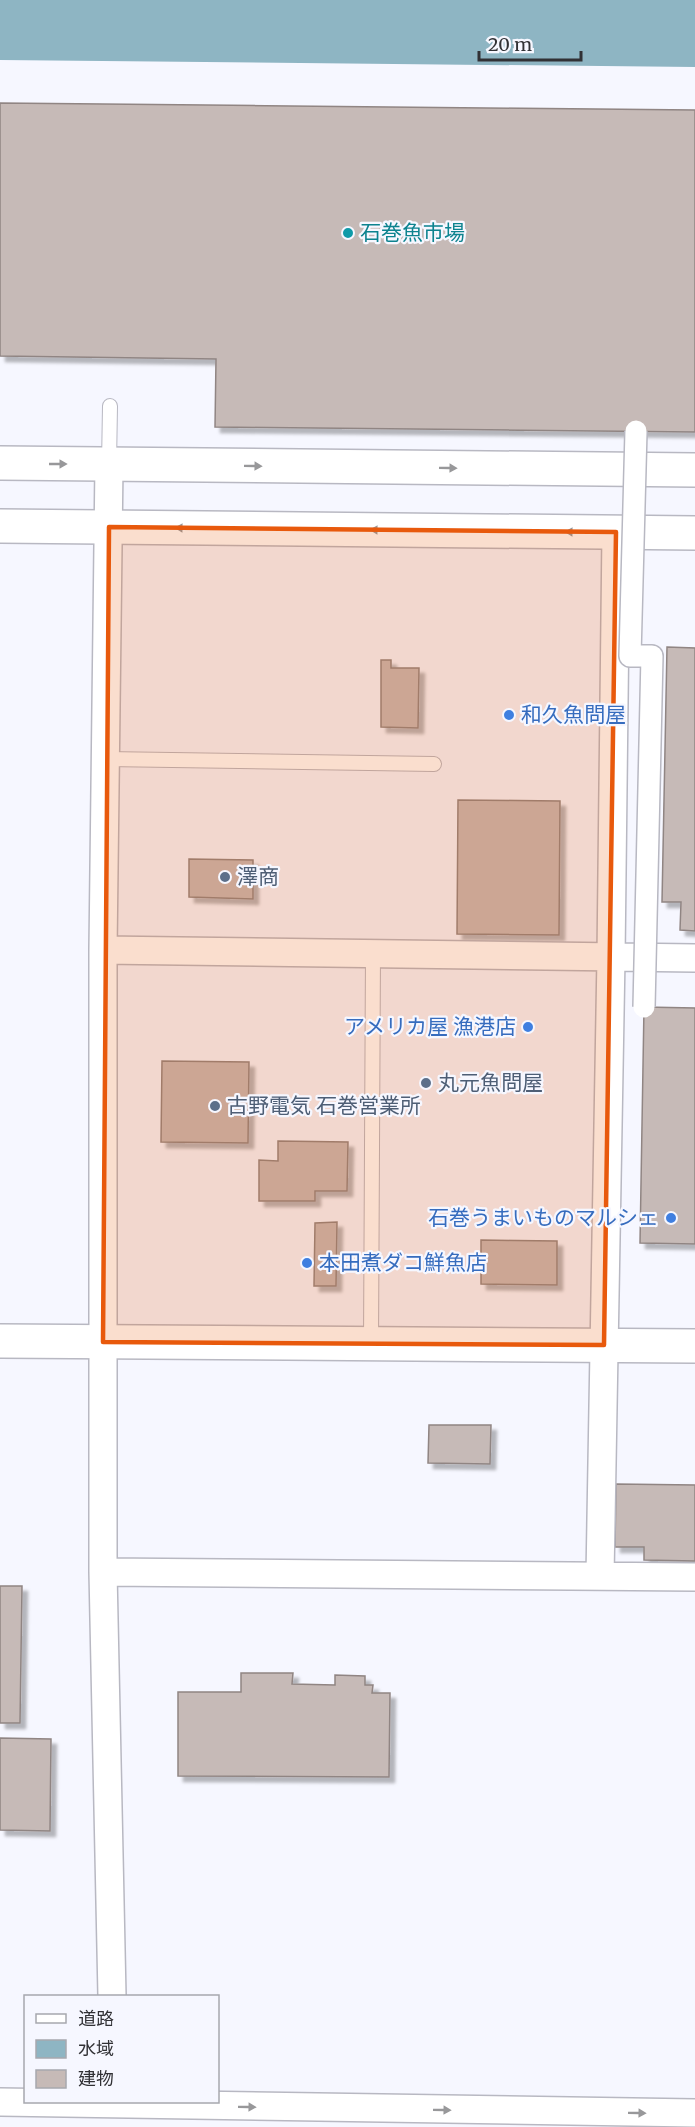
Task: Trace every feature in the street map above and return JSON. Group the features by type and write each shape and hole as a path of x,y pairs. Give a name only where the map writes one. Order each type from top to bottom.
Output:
{"street":[{"path":"636,431 630,656 652,656 644,1007"},
{"path":"0,464 695,470"},
{"path":"109,464 103,950 102,1342 103,1572 112,1995"},
{"path":"0,526 695,533"},
{"path":"600,1576 616,532"},
{"path":"103,950 695,958"},
{"path":"0,1341 695,1346"},
{"path":"103,1572 695,1577"},
{"path":"0,2102 115,2111 695,2114"}],"lane":[{"path":"109,464 110,406"},
{"path":"105,759 434,764"},
{"path":"371,1343 374,953"}],"highlighted area":[{"path":"109,527 616,532 604,1345 103,1342"}],"water":[{"path":"0,0 695,0 695,67 0,60"}],"building":[{"name":"石巻魚市場","path":"0,103 695,110 695,432 215,427 216,359 0,356"},
{"path":"667,647 695,648 695,931 680,930 681,902 662,902"},
{"path":"381,660 391,660 391,668 419,668 418,728 381,727"},
{"path":"458,800 560,801 559,935 457,934"},
{"path":"189,859 253,860 253,899 189,897"},
{"path":"644,1007 695,1008 695,1244 640,1243"},
{"path":"162,1061 249,1062 248,1143 161,1142"},
{"path":"278,1141 348,1142 347,1191 315,1191 315,1201 259,1201 259,1160 278,1161"},
{"path":"337,1222 336,1286 314,1286 315,1223"},
{"path":"481,1240 557,1241 557,1285 481,1284"},
{"path":"429,1425 491,1425 490,1464 428,1463"},
{"path":"616,1484 695,1485 695,1561 644,1560 644,1547 615,1547"},
{"path":"0,1586 22,1586 20,1723 0,1723"},
{"path":"241,1673 293,1673 292,1684 335,1685 335,1675 365,1676 365,1685 373,1685 372,1693 390,1693 389,1777 178,1776 178,1692 241,1692"},
{"path":"0,1738 51,1739 50,1831 0,1830"}],"place":[{"name":"石巻魚市場","path":"348,233"},
{"name":"和久魚問屋","path":"509,715"},
{"name":"澤商","path":"225,877"},
{"name":"アメリカ屋 漁港店","path":"528,1027"},
{"name":"丸元魚問屋","path":"426,1083"},
{"name":"古野電気 石巻営業所","path":"215,1106"},
{"name":"石巻うまいものマルシェ","path":"671,1218"},
{"name":"本田煮ダコ鮮魚店","path":"307,1263"}]}
